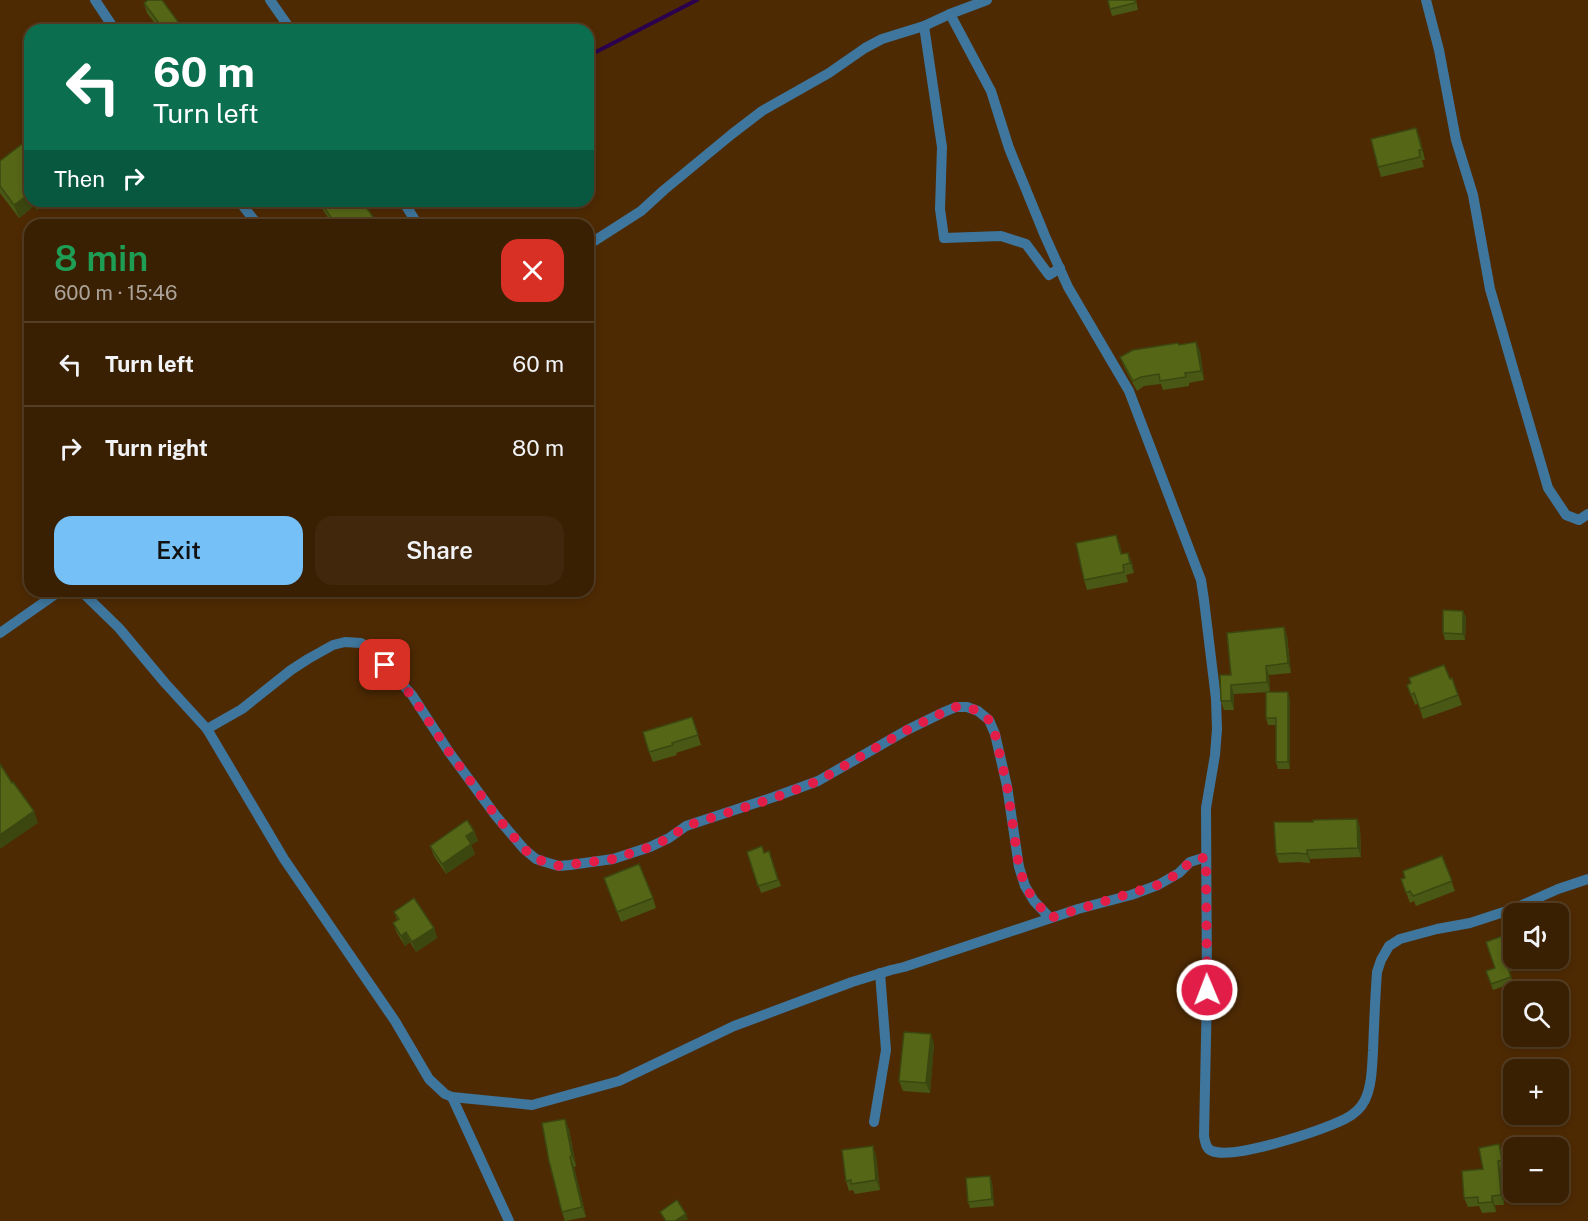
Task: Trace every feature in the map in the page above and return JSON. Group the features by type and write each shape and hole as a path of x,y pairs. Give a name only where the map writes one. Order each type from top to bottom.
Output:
{"street":[{"path":"95,0 111,24"},
{"path":"270,0 287,24"},
{"path":"594,241 641,211 762,111 829,73 882,39 924,26 987,0"},
{"path":"1426,0 1439,50 1456,140 1473,195 1490,289 1548,488 1566,515 1579,520 1588,514"},
{"path":"950,14 991,91 1009,148 1059,268 1087,321 1129,391 1201,580 1216,699 1217,729 1215,755 1207,797 1204,1136 1207,1147 1212,1151 1233,1153 1249,1151 1329,1125 1347,1118 1359,1109 1365,1100 1371,1078 1377,972 1389,946 1400,939 1513,909 1558,889 1588,879"},
{"path":"924,26 942,147 940,209 944,238 1001,236 1026,244 1049,275 1059,268"},
{"path":"244,207 253,219"},
{"path":"0,633 51,597"},
{"path":"87,597 119,628 207,729 284,859 395,1022 429,1079 445,1094 452,1097 532,1105 619,1081 734,1026 787,1005 1050,918 1158,885 1179,873 1190,862 1206,857"},
{"path":"207,729 242,710 291,670 333,645 345,642 361,643 372,650 412,696 449,752 496,816 524,849 536,859 544,862 570,866 613,859 650,847 686,826 774,798 818,781 934,716 956,707 967,707 978,711 989,720 995,734 1007,786 1019,867 1025,886 1050,918"},
{"path":"874,1122 886,1050 880,973"},
{"path":"452,1097 509,1221"}],"building":[{"path":"148,0 162,0 180,24 160,24 144,3"},
{"path":"1108,0 1135,0 1135,3 1110,9"},
{"path":"1416,128 1422,150 1419,150 1420,157 1378,167 1371,139"},
{"path":"24,143 24,198 14,205 0,186 0,161"},
{"path":"324,207 366,207 374,219 332,219"},
{"path":"1196,342 1201,371 1185,373 1186,377 1160,381 1159,374 1133,381 1120,357 1133,350"},
{"path":"1116,535 1121,554 1128,553 1130,563 1123,565 1124,572 1084,580 1076,543"},
{"path":"1443,610 1463,611 1463,634 1443,633"},
{"path":"1284,627 1288,663 1266,666 1267,682 1231,685 1231,701 1221,701 1220,675 1231,675 1227,633"},
{"path":"1444,665 1458,695 1420,709 1414,693 1411,695 1407,685 1411,683 1409,678"},
{"path":"1266,692 1288,692 1288,762 1276,762 1276,718 1266,718"},
{"path":"692,717 698,735 649,752 643,732"},
{"path":"0,764 34,811 0,835"},
{"path":"1357,819 1358,848 1307,850 1307,854 1276,854 1274,822"},
{"path":"467,820 474,831 466,836 471,844 442,864 430,846"},
{"path":"762,846 764,853 769,851 778,880 758,886 747,852"},
{"path":"1442,856 1452,881 1413,896 1410,891 1406,893 1401,879 1405,878 1403,871"},
{"path":"639,864 653,898 617,912 604,878"},
{"path":"414,898 434,928 412,942 406,932 401,936 393,923 399,919 394,912"},
{"path":"1503,936 1503,969 1508,969 1511,977 1491,984 1486,971 1495,968 1486,942"},
{"path":"904,1032 931,1034 926,1083 899,1081"},
{"path":"565,1119 572,1156 570,1157 582,1207 562,1212 542,1123"},
{"path":"1499,1144 1502,1160 1498,1161 1501,1195 1492,1196 1492,1202 1478,1203 1478,1197 1464,1198 1462,1171 1483,1169 1479,1148"},
{"path":"873,1146 876,1180 851,1184 851,1180 846,1181 842,1150"},
{"path":"990,1176 992,1199 968,1202 966,1178"},
{"path":"677,1200 686,1214 675,1221 666,1221 660,1212"}],"waterway":[{"path":"594,53 697,0"}],"route":[{"path":"385,665 412,696 449,752 496,816 524,849 536,859 559,866 613,859 650,847 686,826 774,798 818,781 907,730 956,707 967,707 978,711 989,720 995,734 1007,786 1019,867 1025,886 1050,918 1158,885 1179,873 1190,862 1206,857 1207,990"}]}
